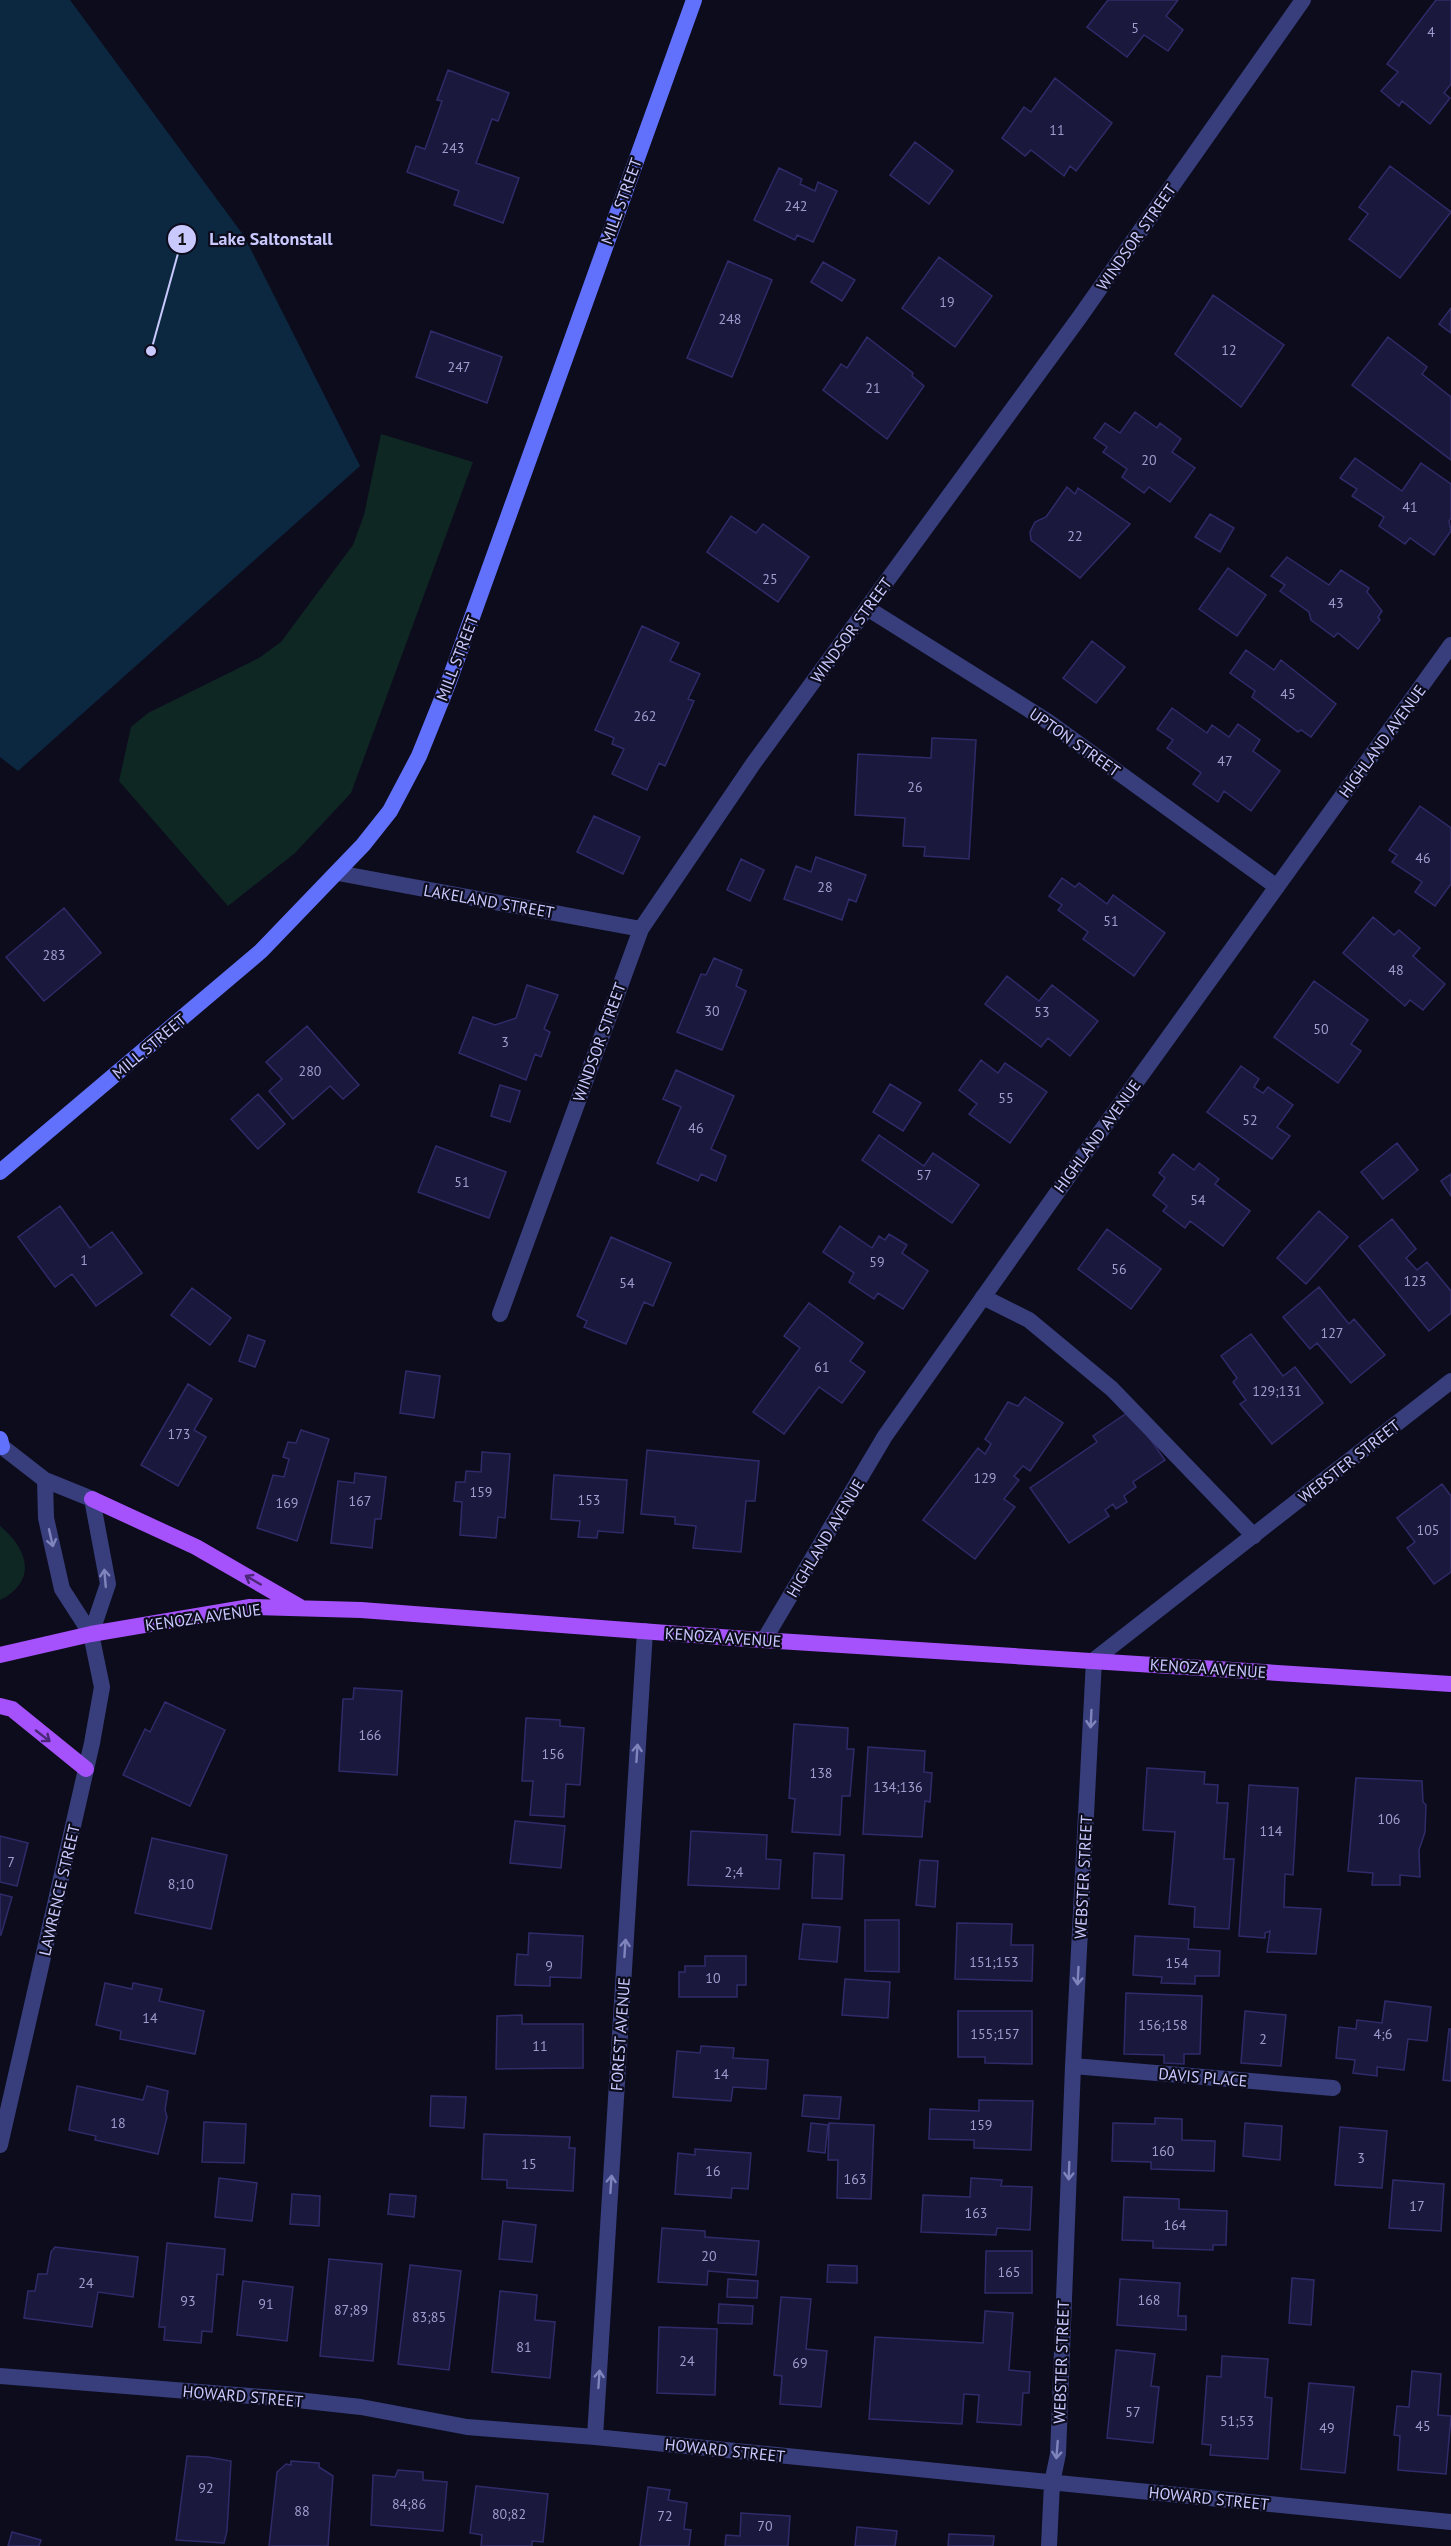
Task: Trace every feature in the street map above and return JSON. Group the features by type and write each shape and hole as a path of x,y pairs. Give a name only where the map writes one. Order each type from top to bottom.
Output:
{"main road":[{"name":"MILL STREET","path":"0,1172 261,951 338,873 390,811 419,756 506,528 694,0"},
{"path":"92,1498 196,1547 304,1609"},
{"name":"KENOZA AVENUE","path":"0,1654 91,1634 250,1607 361,1610 764,1640 1451,1684"},
{"path":"0,1706 12,1709 86,1769"}],"street":[{"name":"WINDSOR STREET","path":"500,1314 641,929 753,764 1079,318 1303,0"},
{"name":"UPTON STREET","path":"867,608 1047,721 1277,887"},
{"name":"HIGHLAND AVENUE","path":"764,1640 885,1436 1451,645"},
{"name":"LAKELAND STREET","path":"338,873 641,929"},
{"path":"983,1298 1029,1320 1112,1389 1254,1536"},
{"name":"WEBSTER STREET","path":"1049,2546 1052,2483 1058,2454 1073,2066 1094,1660 1451,1381"},
{"path":"1,1444 45,1480 92,1498 108,1584 91,1634"},
{"path":"45,1480 46,1518 62,1589 91,1634"},
{"name":"FOREST AVENUE","path":"596,2437 645,1631"},
{"name":"LAWRENCE STREET","path":"0,2145 86,1769 102,1687 91,1634"},
{"name":"DAVIS PLACE","path":"1073,2066 1333,2088"},
{"name":"HOWARD STREET","path":"0,2376 361,2407 467,2427 596,2437 1451,2522"}],"green space":[{"path":"381,434 473,462 351,793 295,853 228,906 119,781 131,727 148,713 259,658 281,642 353,545 364,515"},
{"path":"0,1526 17,1545 25,1564 20,1584 0,1600"}],"water":[{"path":"0,0 70,0 244,236 360,466 18,771 0,757"}],"building":[{"path":"1108,0 1178,0 1166,16 1183,30 1168,51 1144,35 1127,57 1087,27"},
{"path":"1436,0 1451,0 1451,84 1444,93 1450,98 1430,124 1402,101 1399,106 1381,91 1398,72 1387,64"},
{"path":"448,70 509,93 498,121 492,119 476,163 519,178 503,223 454,205 459,191 407,172 416,146 425,149 442,101 437,100"},
{"path":"1055,78 1112,123 1076,171 1070,166 1064,176 1031,150 1025,156 1002,138 1024,107 1031,112"},
{"path":"915,142 953,171 929,204 890,175"},
{"path":"1390,166 1451,212 1400,278 1349,239 1368,214 1359,207"},
{"path":"779,168 802,179 800,184 815,191 818,182 837,191 813,242 797,235 795,240 754,220"},
{"path":"939,257 992,296 955,347 902,308"},
{"path":"728,261 772,280 732,377 687,358"},
{"path":"823,262 855,280 842,301 811,282"},
{"path":"1213,295 1284,345 1241,407 1175,354"},
{"path":"1451,308 1451,333 1439,324"},
{"path":"431,331 502,357 487,403 416,377"},
{"path":"867,337 913,373 912,376 924,386 887,439 823,390 841,364 847,368"},
{"path":"1388,337 1427,367 1422,374 1451,397 1451,460 1352,385"},
{"path":"1135,412 1157,428 1160,423 1181,439 1172,452 1195,468 1170,502 1149,487 1144,493 1122,477 1127,469 1103,452 1107,447 1094,438 1105,423 1120,433"},
{"path":"1355,458 1402,491 1421,463 1451,484 1451,518 1449,521 1451,531 1434,555 1410,538 1405,544 1379,526 1384,517 1352,496 1357,489 1340,478"},
{"path":"1067,487 1075,494 1078,488 1130,524 1080,578 1031,540 1030,532 1035,522 1046,517"},
{"path":"1210,514 1234,528 1220,552 1195,537"},
{"path":"731,516 756,533 763,524 809,557 778,602 707,552"},
{"path":"1287,557 1329,585 1341,570 1369,588 1367,592 1382,611 1378,617 1380,620 1358,649 1338,633 1334,637 1311,620 1309,612 1280,591 1285,585 1271,576"},
{"path":"1228,568 1266,595 1237,636 1199,609"},
{"path":"642,626 679,643 670,661 700,674 688,699 694,701 665,766 659,763 647,790 612,774 624,749 612,744 614,738 595,730"},
{"path":"1092,641 1125,667 1096,703 1063,678"},
{"path":"1246,650 1274,670 1281,660 1336,704 1311,737 1301,730 1298,732 1252,697 1255,691 1230,673"},
{"path":"1172,708 1207,733 1212,725 1229,737 1238,724 1260,740 1253,751 1280,771 1251,811 1224,791 1218,802 1193,784 1201,773 1167,748 1173,740 1157,729"},
{"path":"932,738 976,740 969,859 924,856 925,847 903,846 905,818 855,815 858,754 931,758"},
{"path":"1420,806 1451,828 1451,884 1435,906 1415,892 1422,882 1392,862 1397,855 1389,850"},
{"path":"594,816 640,837 623,874 577,852"},
{"path":"816,857 866,875 856,902 849,899 842,920 784,899 796,866 811,872"},
{"path":"741,859 764,870 750,901 727,890"},
{"path":"1062,878 1075,887 1079,883 1107,904 1113,895 1165,933 1134,976 1083,939 1088,932 1058,910 1062,905 1049,896"},
{"path":"64,908 101,953 44,1001 6,957"},
{"path":"1373,917 1394,935 1399,930 1420,948 1413,956 1445,984 1423,1010 1410,1000 1405,1006 1343,953"},
{"path":"714,958 742,970 736,986 746,991 722,1050 677,1032 701,974 706,975"},
{"path":"1007,976 1039,1001 1052,985 1098,1021 1070,1056 1048,1038 1041,1047 985,1004"},
{"path":"1314,981 1368,1020 1351,1044 1361,1051 1338,1083 1274,1037"},
{"path":"527,985 558,995 544,1029 550,1032 541,1057 535,1054 526,1080 459,1053 473,1017 495,1025 516,1018"},
{"path":"307,1026 359,1085 343,1099 330,1086 293,1119 269,1091 282,1079 266,1062"},
{"path":"981,1060 998,1073 1005,1063 1047,1092 1010,1143 969,1114 977,1104 959,1090"},
{"path":"1241,1066 1259,1079 1254,1087 1263,1093 1268,1087 1293,1105 1277,1127 1290,1136 1272,1159 1207,1112"},
{"path":"676,1070 734,1096 711,1149 726,1156 716,1181 701,1174 698,1181 657,1163 681,1107 663,1099"},
{"path":"890,1084 921,1103 903,1131 873,1112"},
{"path":"500,1085 520,1091 510,1122 491,1116"},
{"path":"258,1094 285,1124 258,1149 231,1119"},
{"path":"879,1135 924,1166 933,1153 979,1185 952,1223 862,1160"},
{"path":"1397,1143 1418,1170 1383,1199 1361,1172"},
{"path":"436,1146 506,1172 489,1218 418,1192"},
{"path":"1173,1154 1194,1170 1199,1163 1219,1179 1215,1184 1250,1211 1223,1246 1190,1221 1185,1228 1163,1211 1167,1206 1153,1195 1165,1178 1159,1173"},
{"path":"1451,1174 1451,1196 1441,1181"},
{"path":"60,1206 90,1248 112,1232 142,1273 96,1306 72,1274 55,1287 18,1237"},
{"path":"1319,1211 1348,1237 1306,1284 1277,1258"},
{"path":"1392,1219 1416,1249 1406,1258 1417,1270 1427,1262 1451,1291 1451,1313 1429,1331 1359,1246"},
{"path":"840,1226 872,1248 879,1236 885,1240 889,1234 907,1245 902,1253 928,1271 903,1309 878,1293 874,1299 849,1282 854,1273 823,1252"},
{"path":"1107,1229 1161,1269 1131,1309 1078,1269"},
{"path":"611,1237 671,1263 653,1306 644,1302 626,1344 584,1327 587,1321 577,1316"},
{"path":"1319,1287 1349,1324 1354,1319 1385,1355 1351,1383 1317,1343 1310,1349 1283,1317"},
{"path":"192,1288 231,1318 210,1345 171,1315"},
{"path":"809,1303 863,1343 850,1361 865,1372 842,1403 819,1387 784,1434 753,1412 800,1348 784,1336"},
{"path":"1251,1334 1283,1376 1295,1367 1323,1403 1272,1444 1240,1404 1246,1400 1233,1382 1237,1378 1221,1356"},
{"path":"248,1335 265,1341 255,1367 239,1361"},
{"path":"406,1371 440,1376 434,1418 400,1413"},
{"path":"188,1384 212,1399 194,1430 206,1437 178,1486 141,1465"},
{"path":"1025,1397 1063,1423 1030,1471 1023,1466 1014,1476 1019,1480 1004,1499 1015,1507 975,1559 923,1520 978,1448 985,1454 991,1444 985,1439 1008,1402 1018,1406"},
{"path":"1130,1411 1165,1460 1133,1482 1136,1487 1124,1496 1127,1502 1116,1509 1113,1504 1105,1510 1109,1516 1069,1543 1030,1488 1097,1442 1093,1436"},
{"path":"301,1430 329,1439 297,1541 257,1528 273,1475 284,1477 289,1459 283,1457 288,1442 296,1443"},
{"path":"647,1450 759,1461 755,1501 746,1501 741,1552 693,1548 696,1526 675,1524 675,1517 641,1514"},
{"path":"482,1452 510,1454 505,1518 498,1517 496,1538 460,1535 462,1502 454,1501 456,1482 465,1482 466,1471 481,1472"},
{"path":"355,1473 386,1477 381,1519 375,1519 372,1548 331,1543 338,1481 354,1483"},
{"path":"554,1475 627,1480 623,1533 598,1531 597,1538 578,1537 580,1521 551,1519"},
{"path":"1442,1484 1451,1496 1451,1572 1434,1584 1407,1548 1415,1542 1397,1518"},
{"path":"354,1688 402,1691 397,1775 339,1771 343,1699 353,1699"},
{"path":"165,1702 225,1730 190,1806 123,1775 145,1729 150,1732"},
{"path":"526,1718 560,1720 560,1726 584,1728 580,1785 566,1784 564,1817 530,1815 533,1781 522,1781"},
{"path":"794,1724 848,1728 847,1749 854,1749 850,1796 842,1796 840,1835 792,1832 795,1799 789,1798"},
{"path":"868,1747 925,1751 924,1772 932,1773 930,1802 925,1801 922,1837 863,1834"},
{"path":"1147,1768 1205,1772 1204,1784 1218,1785 1217,1803 1228,1803 1224,1859 1234,1859 1229,1929 1194,1927 1195,1907 1169,1904 1175,1832 1143,1830"},
{"path":"1356,1778 1422,1781 1423,1802 1426,1805 1425,1832 1419,1850 1420,1877 1400,1875 1400,1885 1372,1885 1373,1873 1348,1871"},
{"path":"1249,1785 1298,1788 1293,1875 1285,1874 1284,1907 1321,1909 1316,1954 1267,1952 1270,1931 1265,1933 1265,1938 1239,1936"},
{"path":"515,1821 565,1826 561,1868 510,1863"},
{"path":"691,1831 767,1835 766,1859 781,1860 779,1889 688,1885"},
{"path":"0,1836 28,1843 17,1886 0,1882"},
{"path":"152,1838 227,1855 211,1929 135,1913"},
{"path":"814,1853 844,1855 842,1899 812,1898"},
{"path":"920,1860 938,1861 935,1907 916,1905"},
{"path":"0,1894 12,1897 1,1935 0,1935"},
{"path":"865,1920 899,1920 899,1972 865,1971"},
{"path":"957,1923 1012,1924 1011,1945 1033,1945 1032,1981 955,1979"},
{"path":"803,1924 840,1927 837,1962 799,1959"},
{"path":"529,1933 583,1936 581,1978 550,1977 550,1986 515,1985 517,1954 528,1955"},
{"path":"1135,1936 1189,1939 1188,1949 1220,1951 1219,1976 1195,1976 1195,1984 1161,1983 1162,1977 1133,1975"},
{"path":"705,1956 746,1956 746,1985 737,1985 737,1997 679,1997 679,1972 685,1972 685,1966 705,1966"},
{"path":"845,1979 890,1982 888,2018 842,2015"},
{"path":"105,1983 132,1989 133,1983 162,1989 159,2001 204,2011 195,2054 120,2039 121,2031 96,2025"},
{"path":"1126,1993 1202,1996 1200,2054 1184,2054 1184,2064 1164,2063 1164,2055 1124,2054"},
{"path":"1385,2001 1431,2007 1427,2041 1408,2039 1404,2070 1377,2067 1377,2076 1353,2073 1355,2060 1336,2058 1339,2027 1356,2029 1357,2020 1382,2023"},
{"path":"958,2011 1032,2011 1032,2064 985,2063 985,2057 958,2057"},
{"path":"1245,2011 1286,2015 1281,2066 1241,2063"},
{"path":"522,2015 522,2024 583,2024 583,2068 496,2069 497,2016"},
{"path":"1449,2029 1451,2029 1451,2081 1443,2080"},
{"path":"701,2046 734,2048 733,2058 768,2060 766,2089 733,2087 731,2101 673,2097 677,2051 700,2053"},
{"path":"77,2086 143,2100 147,2086 168,2091 165,2110 167,2117 158,2154 95,2140 96,2136 69,2130"},
{"path":"804,2095 841,2097 839,2119 802,2116"},
{"path":"431,2096 466,2097 464,2128 430,2126"},
{"path":"979,2100 1033,2101 1031,2150 974,2148 974,2140 929,2139 930,2109 979,2111"},
{"path":"1155,2118 1182,2119 1182,2140 1215,2141 1214,2171 1151,2169 1151,2162 1112,2161 1113,2123 1155,2124"},
{"path":"204,2122 246,2124 244,2163 202,2162"},
{"path":"811,2123 828,2125 825,2153 808,2151"},
{"path":"829,2123 874,2125 871,2199 837,2198 838,2160 828,2160"},
{"path":"1245,2123 1282,2126 1280,2160 1243,2156"},
{"path":"1340,2127 1387,2131 1382,2188 1335,2185"},
{"path":"484,2134 570,2137 569,2148 575,2148 573,2191 507,2188 507,2180 482,2179"},
{"path":"695,2149 751,2153 748,2189 732,2188 731,2198 675,2194 678,2153 695,2155"},
{"path":"219,2178 257,2183 252,2221 215,2217"},
{"path":"971,2178 1002,2180 1001,2186 1032,2187 1030,2230 997,2228 996,2235 921,2232 923,2195 970,2197"},
{"path":"1393,2180 1444,2184 1441,2231 1389,2228"},
{"path":"292,2194 320,2196 319,2226 290,2224"},
{"path":"390,2194 416,2196 414,2217 388,2214"},
{"path":"1124,2197 1179,2199 1179,2209 1227,2211 1226,2245 1213,2245 1213,2250 1153,2248 1153,2241 1122,2240"},
{"path":"503,2221 536,2225 532,2262 499,2259"},
{"path":"662,2228 705,2231 705,2237 759,2241 756,2275 708,2271 707,2285 658,2282"},
{"path":"167,2243 225,2249 223,2275 217,2274 212,2332 202,2331 201,2343 164,2340 165,2327 159,2327"},
{"path":"55,2247 138,2257 133,2297 98,2292 92,2327 24,2318 28,2291 35,2291 38,2274 47,2274 51,2252"},
{"path":"986,2251 1032,2251 1032,2293 985,2293"},
{"path":"329,2259 382,2264 373,2361 320,2356"},
{"path":"410,2265 461,2271 449,2370 398,2364"},
{"path":"828,2265 857,2266 857,2283 827,2282"},
{"path":"1292,2278 1314,2280 1311,2325 1289,2323"},
{"path":"728,2279 758,2281 757,2298 727,2297"},
{"path":"1120,2279 1180,2283 1178,2316 1186,2316 1186,2330 1117,2325"},
{"path":"243,2281 293,2287 287,2341 237,2335"},
{"path":"500,2291 537,2295 535,2320 555,2322 550,2378 492,2372"},
{"path":"781,2297 811,2299 806,2349 827,2351 821,2407 780,2404 782,2376 774,2375"},
{"path":"719,2304 753,2306 752,2324 718,2323"},
{"path":"985,2311 1013,2313 1009,2370 1030,2372 1029,2393 1023,2393 1021,2425 977,2422 979,2395 964,2394 962,2424 869,2419 875,2337 983,2343"},
{"path":"659,2327 717,2329 715,2395 657,2393"},
{"path":"1116,2350 1155,2354 1151,2386 1159,2387 1153,2443 1107,2438"},
{"path":"1222,2356 1268,2359 1265,2397 1272,2398 1268,2459 1210,2455 1211,2445 1202,2444 1207,2376 1221,2377"},
{"path":"1412,2371 1441,2374 1438,2415 1451,2416 1446,2474 1398,2470 1400,2436 1394,2435 1397,2406 1409,2407"},
{"path":"1309,2383 1354,2387 1345,2473 1301,2469"},
{"path":"187,2456 231,2461 227,2531 224,2543 176,2540"},
{"path":"291,2461 319,2463 319,2467 333,2476 328,2546 269,2546 277,2472 286,2464 291,2465"},
{"path":"398,2470 423,2472 423,2480 447,2482 443,2531 371,2525 373,2475 395,2477"},
{"path":"476,2486 548,2494 543,2542 532,2541 532,2546 481,2546 482,2535 470,2533"},
{"path":"648,2487 670,2490 668,2500 687,2503 684,2529 691,2530 689,2546 640,2546"},
{"path":"741,2513 790,2516 788,2546 725,2546 726,2535 740,2536"},
{"path":"857,2527 897,2531 895,2546 855,2546"},
{"path":"12,2532 41,2540 39,2546 8,2546"},
{"path":"949,2534 994,2536 993,2546 948,2546"}],"place":[{"name":"Lake Saltonstall","path":"151,351"}]}
